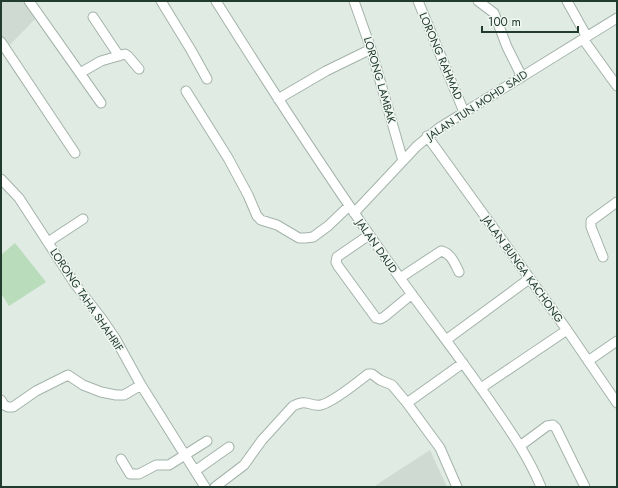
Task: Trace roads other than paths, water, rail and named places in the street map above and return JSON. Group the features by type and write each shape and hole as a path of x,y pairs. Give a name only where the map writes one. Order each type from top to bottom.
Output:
{"street":[{"path":"29,1 101,102"},
{"path":"161,1 208,79"},
{"name":"JALAN DAUD","path":"216,1 278,99 351,209 481,388 520,446 528,458 541,487"},
{"name":"LORONG LAMBAK","path":"354,1 371,49 403,160"},
{"name":"LORONG RAHMAD","path":"418,1 464,112"},
{"path":"478,1 494,13 507,47 522,76"},
{"path":"567,1 585,38 617,86"},
{"path":"93,17 119,56"},
{"name":"JALAN TUN MOHD SAID","path":"186,91 228,158 248,195 257,216 261,220 277,225 299,238 313,237 351,209 427,136 617,18"},
{"path":"1,42 75,153"},
{"path":"278,99 326,71 371,49"},
{"path":"80,73 101,61 125,54 139,69"},
{"name":"JALAN BUNGA KACHONG","path":"427,136 617,402"},
{"name":"LORONG TAHA SHAHRIF","path":"1,178 19,198 75,284 115,338 141,385 205,487"},
{"path":"603,257 591,227 591,221 617,202"},
{"path":"48,242 83,219"},
{"path":"369,235 337,257 336,262 338,266 376,318 380,319 384,317 412,294"},
{"path":"400,278 441,252 445,252 450,256 459,272"},
{"path":"446,340 529,279"},
{"path":"481,388 567,330"},
{"path":"588,361 617,340"},
{"path":"407,403 463,363"},
{"path":"215,487 244,465 254,450 288,411 299,402 320,405 348,390 368,374 372,374 380,380 392,384 407,403 440,448 457,487"},
{"path":"1,400 4,405 13,407 36,391 68,375 75,381 87,386 116,395 124,395 141,385"},
{"path":"520,446 546,426 553,425 586,487"},
{"path":"121,459 130,474 136,474 156,465 169,465 207,441"},
{"path":"195,471 229,447"}]}
